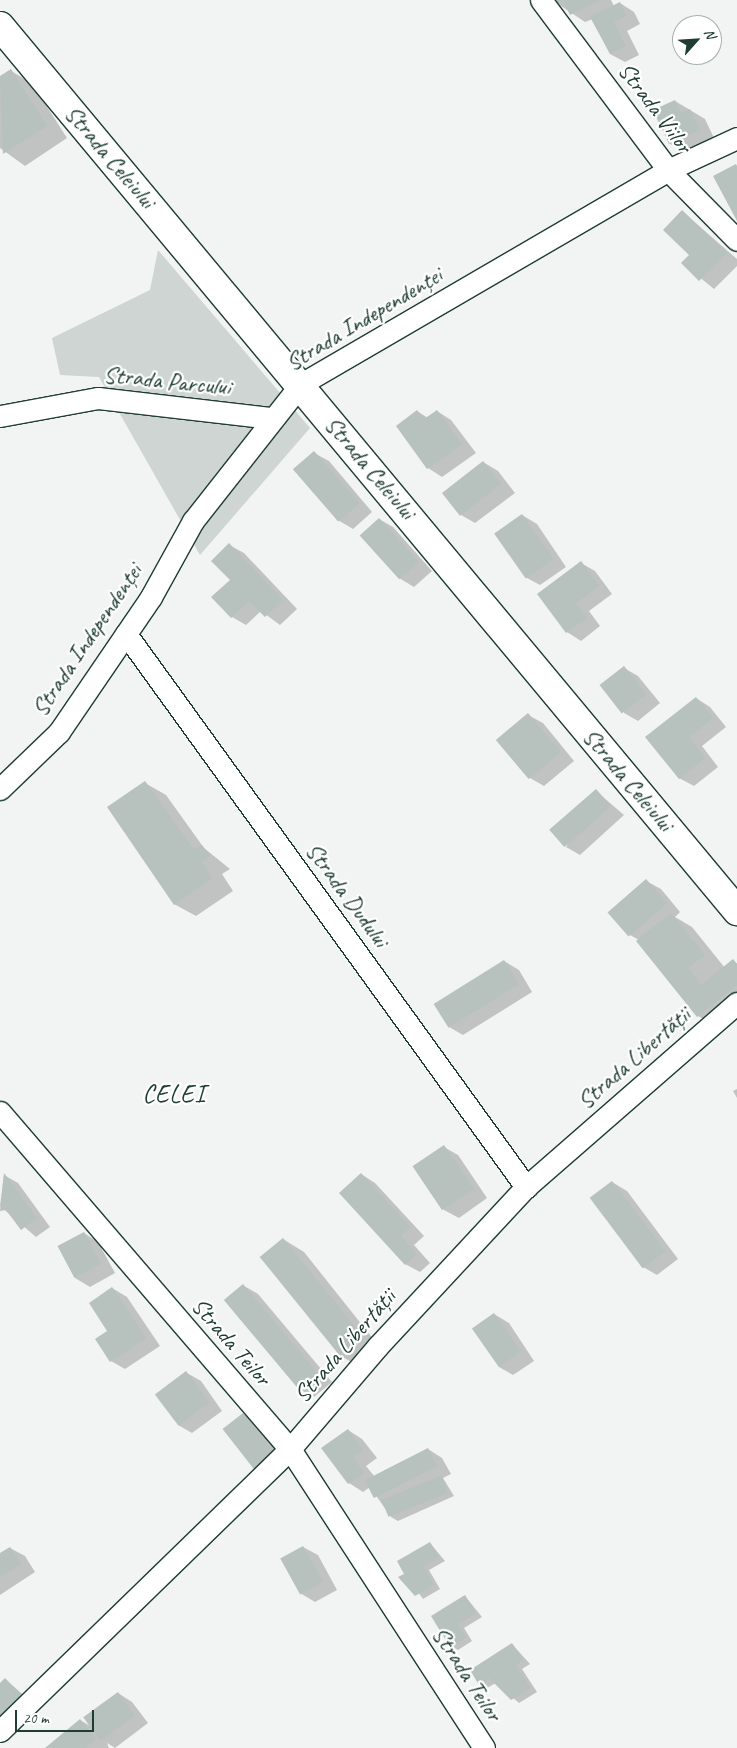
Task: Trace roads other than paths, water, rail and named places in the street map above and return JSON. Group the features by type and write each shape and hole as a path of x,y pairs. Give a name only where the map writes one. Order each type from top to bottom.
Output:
{"main road":[{"name":"Strada Celeiului","path":"0,26 301,384 737,911"}],"street":[{"name":"Strada Viilor","path":"541,0 668,170 737,240"},
{"name":"Strada Independenței","path":"0,789 58,732 126,634 193,521 270,418 301,384 668,170 737,138"},
{"name":"Strada Parcului","path":"0,416 98,398 270,418"},
{"name":"Strada Dudului","path":"126,634 526,1187"},
{"name":"Strada Libertății","path":"0,1731 290,1449 378,1346 526,1187 737,1003"},
{"name":"Strada Teilor","path":"0,1112 290,1449 484,1748"}],"district":[{"name":"CELEI","path":"174,1094"}]}
